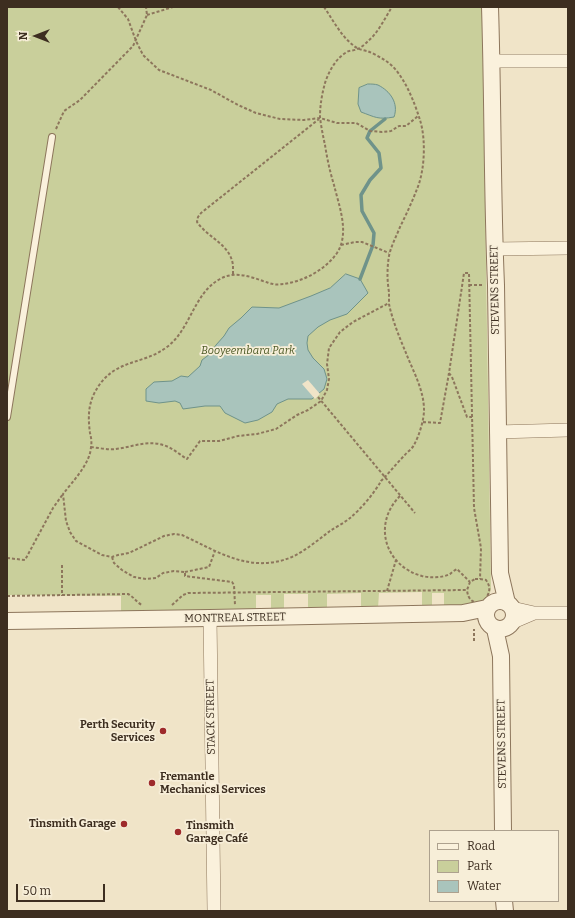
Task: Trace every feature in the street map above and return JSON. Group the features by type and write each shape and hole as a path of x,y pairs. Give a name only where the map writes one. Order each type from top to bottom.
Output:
{"street":[{"name":"STEVENS STREET","path":"490,7 500,573 497,617 501,656 503,830"},
{"path":"492,61 568,61"},
{"path":"494,249 568,248"},
{"path":"497,432 568,430"},
{"name":"MONTREAL STREET","path":"7,621 463,613 497,617 534,613 568,613"},
{"name":"STACK STREET","path":"210,618 214,911"}],"lane":[{"path":"7,418 52,137"}],"path":[{"path":"118,7 128,18 136,41 143,55 158,70 211,90 256,113 280,119 304,120 320,118 337,123 356,123 370,131 382,132 400,126 406,126 418,116"},
{"path":"52,137 64,111 80,100 133,46 147,15 146,7"},
{"path":"147,15 173,7"},
{"path":"63,494 66,521 70,532 76,541 102,555 112,557 129,553 158,539 174,534 182,535 215,551 246,562 278,562 293,556 350,518 362,507 385,477 414,446 423,422 423,399 418,382 400,339 389,303 387,281 390,253 393,243 418,187 422,173 424,153 420,121 410,93 391,64 369,52 353,46 344,37 324,7"},
{"path":"7,558 25,560 52,508 83,469 92,447 88,416 90,405 95,392 103,380 114,370 155,354 167,347 176,339 186,326 200,298 220,278 232,275 247,276 274,284 290,283 316,272 329,262 336,254 341,245 341,212 328,162 320,118 321,100 331,68 338,59 347,52 359,49 370,40 392,7"},
{"path":"232,275 233,264 229,254 220,243 205,232 197,222 198,217 201,213 320,118"},
{"path":"341,245 362,242 390,253"},
{"path":"423,422 440,424 464,273 469,273 474,508 481,548 480,579"},
{"path":"470,285 488,285"},
{"path":"92,447 115,450 139,444 154,443 163,445 187,459 200,441 219,441 276,429 321,401 328,390 329,348 340,332 353,322 389,303"},
{"path":"449,373 466,417 472,417"},
{"path":"318,396 415,513"},
{"path":"400,496 389,511 385,521 384,532 386,543 396,560 406,570 429,578 448,575 457,568 470,582"},
{"path":"112,557 114,563 122,570 134,577 146,579 156,578 163,573 174,571 185,572 209,567 215,551"},
{"path":"387,591 396,560"},
{"path":"62,565 62,596"},
{"path":"185,572 185,576 232,582 235,593 235,610"},
{"path":"475,579 480,579 486,580 490,589 484,602 477,603 469,598 466,590 470,582 475,579"},
{"path":"170,606 188,593 466,590"},
{"path":"7,596 128,594 136,602 143,606"},
{"path":"474,641 497,617"}],"green space":[{"name":"Booyeembara Park","path":"7,7 482,7 491,589 488,599 484,603 444,608 444,593 432,593 432,608 422,608 422,592 379,593 378,608 361,609 361,593 327,594 327,609 308,609 308,594 284,594 284,609 271,610 271,595 256,595 256,610 121,612 121,596 7,595"}],"water":[{"path":"368,84 378,85 390,94 395,107 394,117 373,117 361,112 358,104 359,88"},
{"path":"346,274 360,279 368,293 347,314 330,320 318,327 308,336 308,350 313,358 324,369 327,379 324,389 312,399 288,399 277,404 272,412 258,420 245,423 225,413 220,406 205,406 183,409 180,403 175,401 159,403 146,401 146,389 154,382 172,381 181,376 188,377 200,366 202,360 210,354 229,328 252,307 279,308 330,288"}],"pier":[{"path":"308,380 320,394 315,399 302,384"}],"waterway":[{"path":"360,279 373,245 374,233 362,211 361,195 370,180 381,168 379,153 367,138 370,131 385,119"}],"place":[{"name":"Perth Security Services","path":"163,731"},
{"name":"Fremantle Mechanicsl Services","path":"152,783"},
{"name":"Tinsmith Garage","path":"124,824"},
{"name":"Tinsmith Garage Café","path":"178,832"}]}
